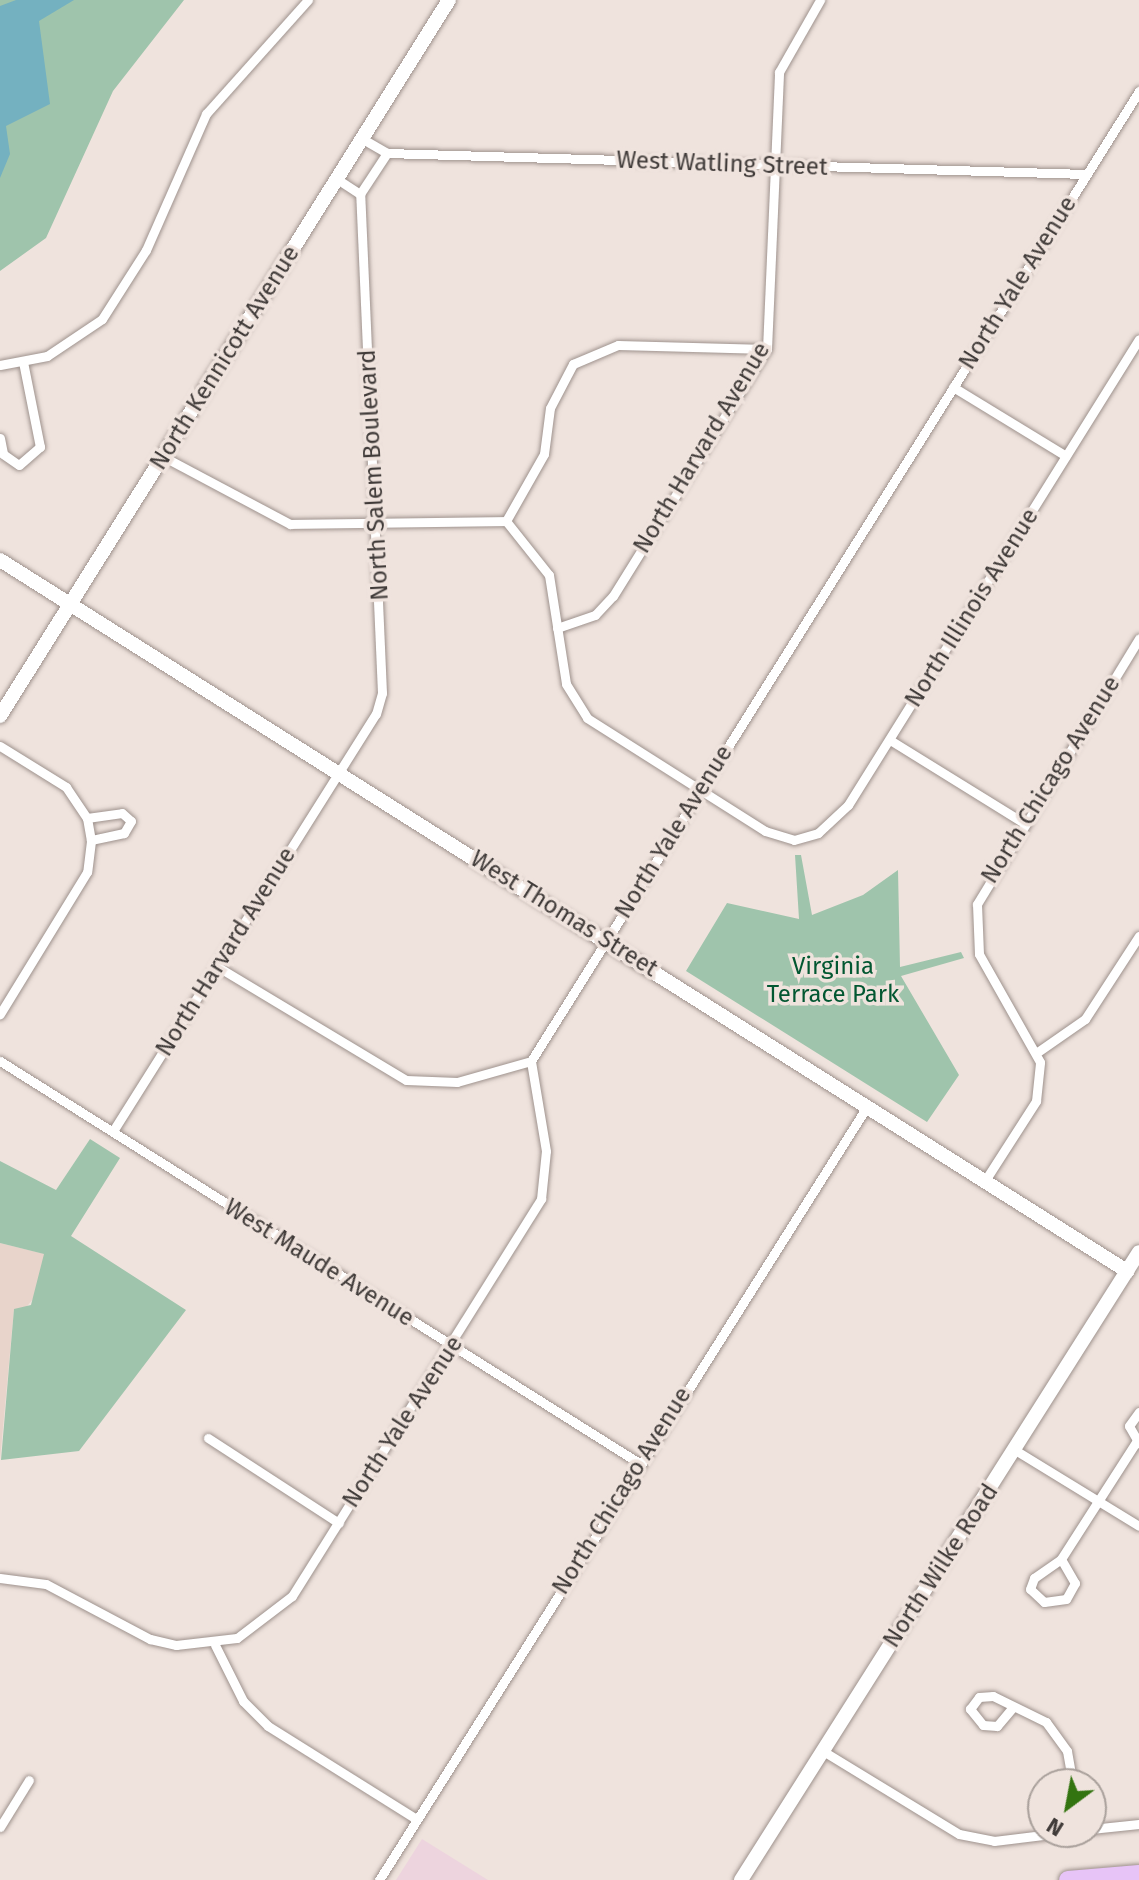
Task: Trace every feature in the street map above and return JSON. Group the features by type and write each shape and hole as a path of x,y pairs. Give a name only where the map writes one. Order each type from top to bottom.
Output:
{"highway":[{"path":"1068,1880 1139,1874"}],"street":[{"path":"0,365 23,362 67,347 102,319 146,250 206,114 308,0"},
{"name":"North Kennicott Avenue","path":"0,716 449,0"},
{"name":"North Harvard Avenue","path":"557,628 595,615 613,596 767,349 779,72 820,0"},
{"name":"North Yale Avenue","path":"215,1645 257,1626 292,1596 541,1199 546,1151 531,1061 1139,91"},
{"name":"West Watling Street","path":"361,138 387,153 1086,174"},
{"path":"337,179 360,194 387,153"},
{"name":"North Salem Boulevard","path":"339,773 382,693 377,524 360,194"},
{"name":"North Illinois Avenue","path":"700,791 777,837 794,840 827,827 890,740 1139,339"},
{"path":"506,521 544,454 550,408 573,364 618,345 767,349"},
{"path":"0,438 3,454 19,465 40,447 23,362"},
{"path":"953,387 1066,456"},
{"path":"164,457 290,524 506,521 542,559 566,684 587,718 700,791"},
{"name":"West Thomas Street","path":"0,560 986,1179 1133,1275"},
{"name":"North Chicago Avenue","path":"1039,1051 974,940 984,886 1139,639"},
{"path":"890,740 1022,822"},
{"path":"0,746 66,787 87,818 91,840 87,872 0,1014"},
{"name":"North Harvard Avenue","path":"113,1131 339,773"},
{"path":"87,818 122,813 131,821 124,833 91,840"},
{"path":"986,1179 1036,1101 1039,1051 1085,1019 1139,936"},
{"path":"218,967 406,1080 457,1082 531,1061"},
{"name":"West Maude Avenue","path":"0,1061 639,1463"},
{"name":"North Chicago Avenue","path":"379,1880 639,1463 868,1105"},
{"name":"North Wilke Road","path":"741,1880 1015,1450 1133,1275 1139,1252"},
{"path":"1061,1559 1075,1583 1066,1599 1044,1602 1030,1589 1034,1578 1061,1559 1096,1500 1137,1443 1129,1426 1139,1412"},
{"path":"208,1438 339,1523"},
{"path":"1015,1450 1139,1526"},
{"path":"0,1578 67,1592 150,1639 215,1645 243,1701 268,1726 416,1819"},
{"path":"1013,1707 997,1726 983,1725 970,1709 979,1697 1004,1698 1013,1707 1058,1734 1068,1768"},
{"path":"823,1751 959,1834 994,1841 1027,1837"},
{"path":"0,1827 29,1780"},
{"path":"1107,1827 1139,1824"}],"shaded area":[{"path":"0,1243 45,1254 37,1294 24,1310 14,1309 0,1460"},
{"path":"422,1839 488,1880 396,1880"}],"green space":[{"path":"0,0 184,0 113,91 46,238 0,271"},
{"name":"Virginia Terrace Park","path":"795,855 801,855 812,915 863,895 898,870 900,967 961,952 964,958 901,976 959,1075 927,1122 686,971 727,903 799,919"},
{"path":"90,1139 120,1158 71,1236 186,1310 79,1451 1,1460 14,1309 31,1305 44,1254 0,1243 0,1161 56,1190"}],"water":[{"path":"16,0 74,0 39,21 50,104 6,126 10,154 0,178 0,6"}]}
